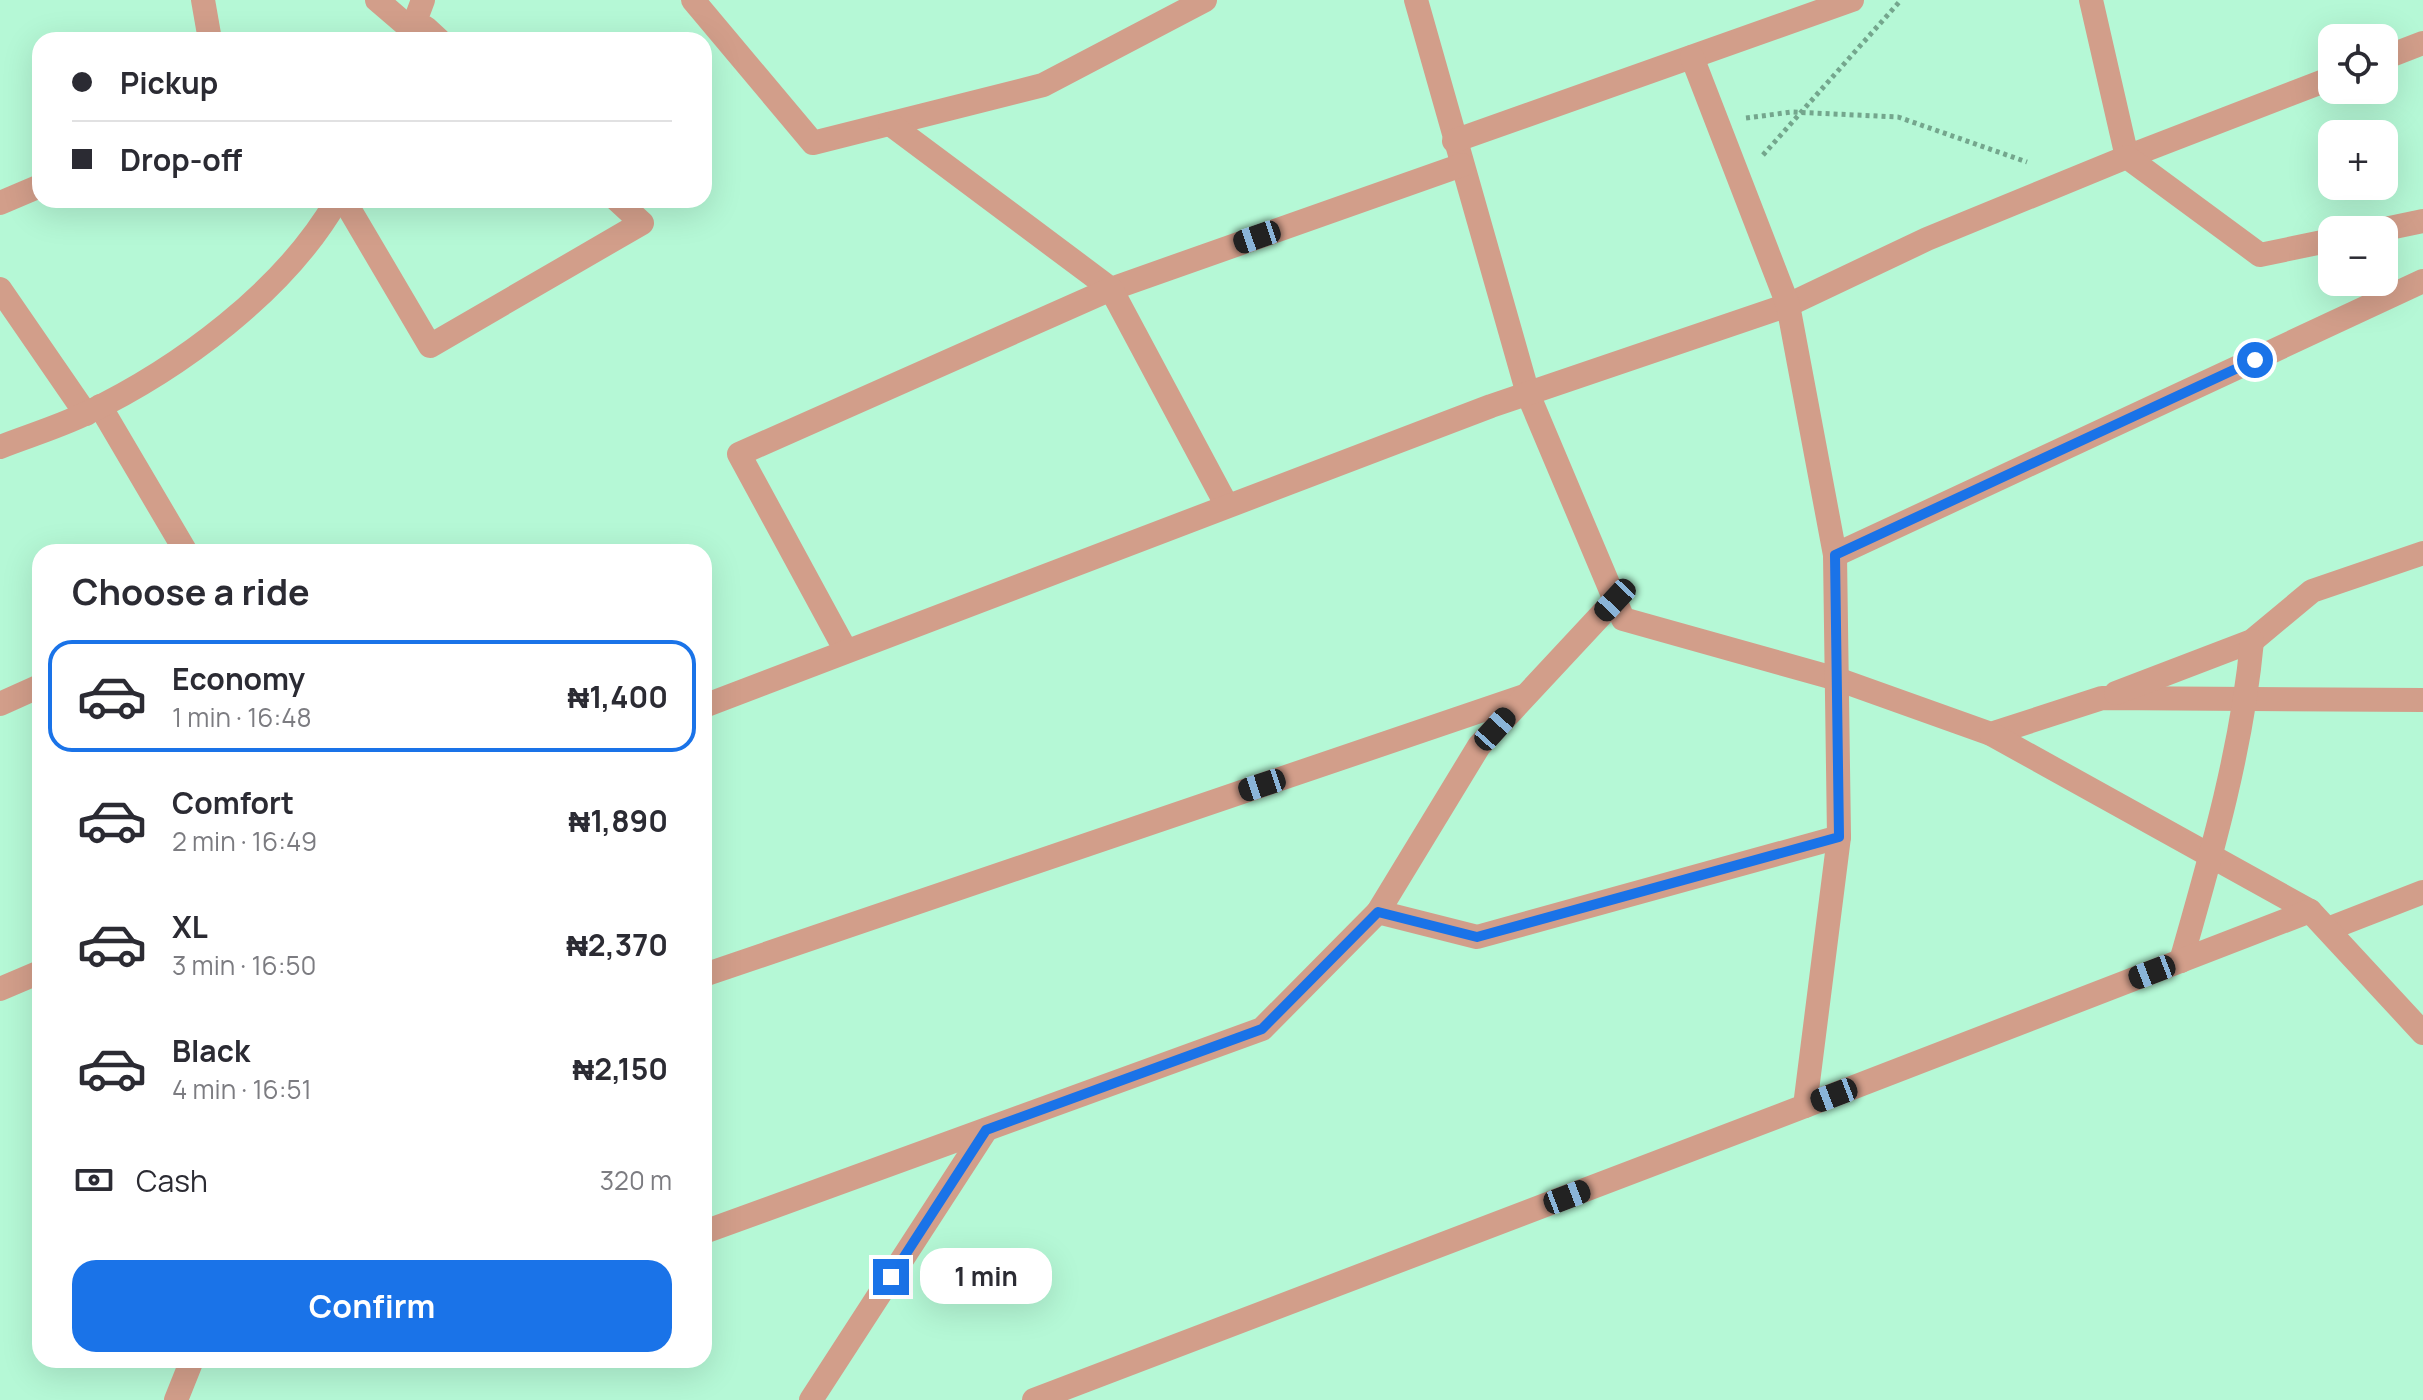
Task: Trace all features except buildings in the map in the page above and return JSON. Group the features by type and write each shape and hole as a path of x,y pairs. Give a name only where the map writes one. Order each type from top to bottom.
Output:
{"street":[{"path":"203,0 209,32"},
{"path":"377,0 407,32"},
{"path":"411,32 423,0"},
{"path":"693,0 813,143 1043,85 1205,0"},
{"path":"1416,0 1528,394 1623,619 1837,679 1991,734 2310,911 2423,1033"},
{"path":"1454,141 1852,0"},
{"path":"2091,0 2127,157 2260,255 2318,243"},
{"path":"2398,53 2423,43"},
{"path":"1692,57 1788,305 1835,555 1839,837 1805,1106"},
{"path":"712,703 1528,394 1788,305 1927,239 2318,83"},
{"path":"890,124 1111,289 1227,506"},
{"path":"846,651 739,454 1111,289 1462,165"},
{"path":"0,203 32,189"},
{"path":"0,447 93,410 224,328 318,234 333,208"},
{"path":"349,208 430,346 642,223 626,208"},
{"path":"2398,226 2423,221"},
{"path":"1835,555 2423,281"},
{"path":"0,289 93,410 181,544"},
{"path":"1991,734 2102,698 2252,641 2312,591 2423,553"},
{"path":"712,1229 1262,1029 1378,912 1479,746 1615,600"},
{"path":"2181,961 2211,857 2247,699 2252,641"},
{"path":"0,704 32,690"},
{"path":"712,972 1527,695"},
{"path":"2102,698 2423,700"},
{"path":"1378,912 1477,937 1839,837"},
{"path":"2328,929 2423,892"},
{"path":"1034,1400 2310,911"},
{"path":"0,989 32,975"},
{"path":"811,1400 986,1130"},
{"path":"176,1400 189,1368"}],"path":[{"path":"1740,180 1901,0"},
{"path":"1717,122 1801,112 1898,117 2074,179"}],"route":[{"path":"891,1277 986,1130 1262,1029 1378,912 1477,937 1839,837 1835,555 2255,360"}]}
